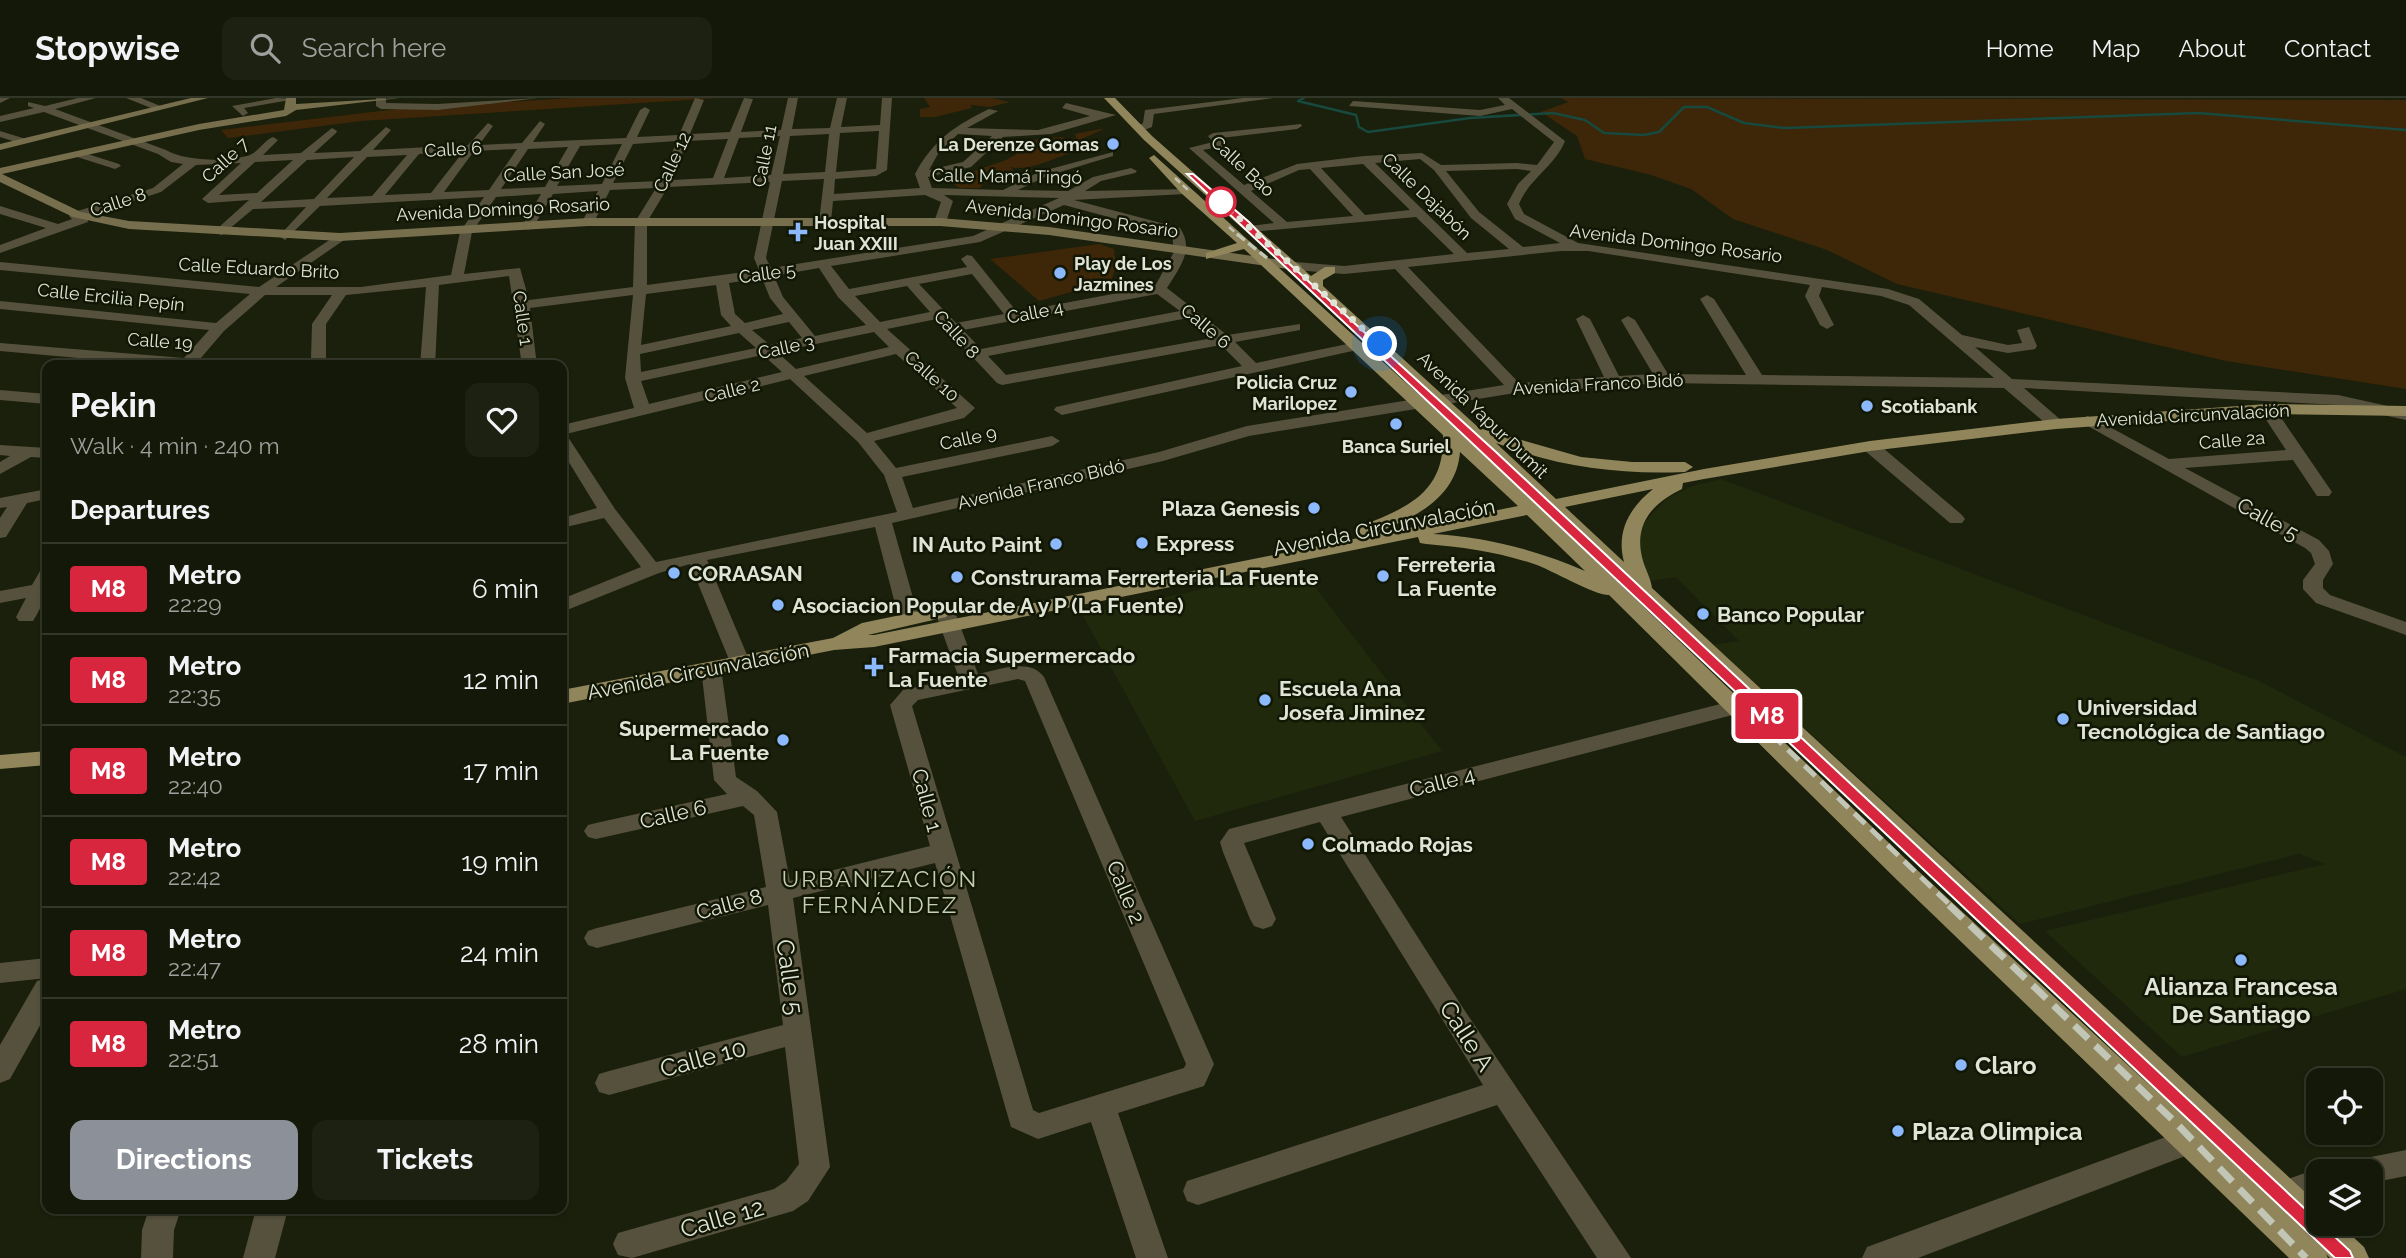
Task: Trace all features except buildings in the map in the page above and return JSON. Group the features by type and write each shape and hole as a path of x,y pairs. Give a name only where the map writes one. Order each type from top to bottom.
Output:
{"main road":[{"path":"0,147 203,98"},
{"path":"0,171 290,104 395,98"},
{"name":"Avenida Yapur Dumit","path":"1109,98 1139,129 1254,229 1439,399 1459,430"},
{"name":"Avenida Yapur Dumit","path":"1096,99 1105,115 1185,191 1419,402 1459,430 1641,603"},
{"name":"Avenida Domingo Rosario","path":"0,177 80,218 110,224 285,236 340,237 466,232 588,222 940,222 1007,226 1295,266"},
{"path":"1212,256 1235,250 1244,243"},
{"path":"1317,286 1316,278 1330,270"},
{"name":"Avenida Circunvalación","path":"1699,471 1871,446 2087,421 2267,409 2397,412"},
{"path":"1369,536 1410,512 1444,482 1459,430 1578,463 1648,470 1699,471"},
{"name":"Avenida Circunvalación","path":"567,696 834,644 874,641 947,619 1853,440 1981,432"},
{"path":"1699,471 1649,502 1634,519 1629,538 1641,603 1736,707 1906,874 2312,1258"},
{"path":"1369,536 1450,540 1527,555 1641,603 2353,1258"},
{"name":"Avenida Circunvalación","path":"834,644 869,626 909,619 947,619"},
{"path":"0,762 42,758"}],"street":[{"path":"0,100 5,98"},
{"path":"0,119 91,98"},
{"path":"131,98 160,108"},
{"path":"381,99 379,105 385,107 421,108 534,98"},
{"name":"Calle 11","path":"767,221 793,98"},
{"path":"825,222 835,130 842,98"},
{"path":"885,128 887,98"},
{"path":"1185,98 1191,108"},
{"path":"1149,111 1268,98"},
{"path":"1503,98 1560,141 1557,151 1539,169 1520,182 1513,204 1519,216 1574,247"},
{"path":"717,182 748,99"},
{"name":"Calle 12","path":"641,222 664,185 699,100"},
{"path":"1140,101 1149,111"},
{"name":"Calle 6","path":"32,104 133,141 175,160 193,162 885,128"},
{"path":"243,113 237,106 290,104"},
{"path":"1353,104 1479,113 1517,108"},
{"path":"1066,106 1105,115"},
{"path":"588,222 645,110"},
{"path":"940,222 947,201 927,191 921,174 933,150 952,131 993,111"},
{"path":"1139,129 1147,125 1149,111"},
{"path":"952,131 1063,129 1105,115"},
{"path":"1515,122 1539,123"},
{"path":"457,278 466,232 540,124"},
{"path":"434,197 488,126"},
{"name":"Calle San José","path":"250,206 879,172 885,128"},
{"path":"921,174 964,167 975,162 1000,129"},
{"path":"285,236 386,130"},
{"path":"222,231 332,131"},
{"path":"1219,144 1297,131"},
{"path":"0,134 22,141"},
{"path":"375,200 417,151 434,138"},
{"name":"Calle 7","path":"261,196 208,199 273,140"},
{"path":"528,226 576,143"},
{"path":"1219,144 1242,166"},
{"name":"Calle Bao","path":"1219,144 1194,148 1283,225"},
{"path":"78,153 115,166"},
{"path":"1007,191 1043,173 1109,154"},
{"path":"1241,191 1285,171 1312,165 1422,156 1438,168 1475,215 1521,252"},
{"name":"Calle Dajabón","path":"1364,159 1466,259"},
{"name":"Calle 8","path":"0,249 157,190 193,162"},
{"path":"1312,165 1361,217"},
{"path":"1438,168 1517,166 1539,169"},
{"name":"Calle 5","path":"523,305 765,274 976,239 1070,197 1097,179 1131,171"},
{"path":"1446,179 1484,180"},
{"name":"Calle Mamá Tingó","path":"829,198 927,191 1007,191 1070,197 1185,191"},
{"path":"1070,197 1177,231 1181,235 1182,251"},
{"path":"0,210 58,228"},
{"path":"1254,229 1419,213"},
{"path":"767,221 760,258 765,274 791,317 812,341"},
{"path":"641,222 640,290 633,351 633,378 643,411"},
{"path":"190,360 218,327 263,291 340,237"},
{"path":"976,239 966,254 973,270 1013,316"},
{"name":"Avenida Domingo Rosario","path":"1295,266 1330,270 1574,247 1818,281 1909,300 2056,424"},
{"name":"Calle 6","path":"1182,251 1160,289 1225,340 1251,367"},
{"name":"Calle 10","path":"823,265 844,294 876,327 967,408 958,415 864,439"},
{"path":"1399,265 1515,388"},
{"name":"Calle Eduardo Brito","path":"1,267 263,291 341,292 515,271"},
{"path":"844,294 973,270"},
{"name":"Calle 1","path":"515,271 523,305 529,360"},
{"path":"722,280 728,315 740,329 864,439 892,474 907,515"},
{"path":"427,360 433,281"},
{"path":"1818,281 1812,296 1827,325"},
{"name":"Calle 8","path":"910,282 998,379 1007,381 1225,340"},
{"name":"Calle 4","path":"951,328 1160,289"},
{"path":"318,360 319,324 341,292"},
{"path":"1707,299 1756,378"},
{"name":"Calle Ercilia Pepín","path":"0,305 218,327"},
{"path":"975,354 1193,313"},
{"name":"Calle 3","path":"633,378 939,314"},
{"path":"633,351 791,317"},
{"path":"1583,319 1614,382"},
{"path":"1628,320 1663,378"},
{"path":"1225,340 1295,327"},
{"path":"1956,339 2008,349 2030,346 2024,330"},
{"path":"1062,410 1357,346"},
{"name":"Calle 19","path":"0,347 143,360"},
{"name":"Calle 2","path":"567,429 901,348"},
{"name":"Avenida Franco Bidó","path":"567,604 652,569 696,557 907,515 1163,456 1248,431 1515,388 1663,378 2006,383 2300,397 2397,412"},
{"path":"0,395 42,399"},
{"path":"2267,409 2300,454 2323,492"},
{"path":"2397,412 2406,432"},
{"name":"Calle 5","path":"2087,421 2320,551 2324,564 2313,580 2314,589 2323,598 2406,629"},
{"name":"Calle 9","path":"892,474 1052,441"},
{"path":"1871,446 1956,519"},
{"path":"567,447 608,511 652,569"},
{"path":"0,450 42,453"},
{"path":"0,469 27,452"},
{"name":"Calle 2a","path":"2167,464 2300,454"},
{"path":"0,503 42,495"},
{"path":"0,533 21,499"},
{"path":"567,522 608,511"},
{"path":"882,520 909,619"},
{"path":"696,557 740,662"},
{"path":"0,597 42,582"},
{"path":"26,617 42,584"},
{"path":"947,619 971,683"},
{"name":"Calle 5","path":"711,668 725,780 749,797 765,813 779,891 816,1157 808,1179"},
{"name":"Calle 2","path":"971,683 1019,673 1034,677 1200,1065 1194,1077 1101,1107"},
{"name":"Calle 1","path":"971,683 911,695 901,705 1021,1118 1038,1126 1101,1107"},
{"name":"Calle 4","path":"1263,919 1247,887 1232,842 1237,835 1736,707"},
{"name":"Calle 6","path":"596,831 749,797"},
{"name":"Calle A","path":"1325,811 1503,1091 1615,1258"},
{"name":"Calle 8","path":"597,938 942,852"},
{"path":"0,973 42,969"},
{"path":"0,1071 42,998"},
{"name":"Calle 10","path":"609,1083 797,1032"},
{"path":"1198,1191 1503,1091"},
{"path":"1101,1107 1152,1258"},
{"path":"1878,1258 2190,1142"},
{"path":"2383,1167 2406,1163"},
{"name":"Calle 12","path":"629,1244 782,1201 808,1179"},
{"path":"2285,1194 2306,1187"},
{"path":"157,1258 155,1246 164,1214"},
{"path":"259,1258 271,1214"}],"shaded area":[{"path":"571,98 719,98 362,121 228,138 221,130 397,109"},
{"path":"924,98 992,98 1010,102 990,107 970,105 972,108 935,117 920,117 920,109 930,107"},
{"path":"1561,98 2406,100 2406,389 2226,361 1897,284 1827,250 1733,219 1691,189 1651,175 1585,159 1577,136 1541,112 1568,102"},
{"path":"1104,129 1073,143 1092,144 1097,148 1073,152 1030,167 1010,167 1014,171 1004,174 1013,176 983,178 986,181 980,188 960,188 950,182 951,179 1015,155 1023,141 1076,138 1075,134"},
{"name":"Play de Los Jazmines","path":"1099,244 1114,249 1116,266 1111,281 1039,301 990,259"},
{"name":"Universidad Tecnológica de Santiago","path":"1721,479 2259,681 2406,757 2406,989 2182,1057 2045,931 2325,864 2299,854 2020,924 1713,645 1739,641 1676,577 1650,581 1637,547 1642,525 1667,498 1693,486"},
{"name":"Escuela Ana Josefa Jiminez","path":"1301,569 1442,751 1195,821 1082,614"}],"waterway":[{"path":"1304,98 1298,101 1356,115 1359,127 1368,132 1470,118 1553,113 1585,120 1604,133 1644,135 1659,132 1684,107 1707,107 1744,123 1785,128 2198,113 2406,130"}],"railway":[{"path":"1190,176 1204,188"},
{"path":"1175,178 1188,190"},
{"path":"1246,224 1257,236"},
{"path":"1229,227 1239,236"},
{"path":"1237,234 1267,258"},
{"path":"1256,234 1442,409"},
{"path":"1440,407 1676,628"},
{"path":"1674,627 1970,906"},
{"path":"1738,702 1951,906"},
{"path":"1949,905 2178,1125 2306,1258"},
{"path":"1969,905 2343,1258"}],"metro line":[{"name":"M8","path":"1190,176 1246,224 1281,260 1492,455 2343,1258"}],"place":[{"name":"La Derenze Gomas","path":"1113,144"},
{"name":"Hospital Juan XXIII","path":"798,232"},
{"name":"Play de Los Jazmines","path":"1060,273"},
{"name":"Policia Cruz Marilopez","path":"1351,392"},
{"name":"Scotiabank","path":"1867,406"},
{"name":"Banca Suriel","path":"1396,424"},
{"name":"Plaza Genesis","path":"1314,508"},
{"name":"Express","path":"1142,543"},
{"name":"IN Auto Paint","path":"1056,544"},
{"name":"CORAASAN","path":"674,573"},
{"name":"Ferreteria La Fuente","path":"1383,576"},
{"name":"Construrama Ferrerteria La Fuente","path":"957,577"},
{"name":"Asociacion Popular de A y P (La Fuente)","path":"778,605"},
{"name":"Banco Popular","path":"1703,614"},
{"name":"Farmacia Supermercado La Fuente","path":"874,667"},
{"name":"Escuela Ana Josefa Jiminez","path":"1265,700"},
{"name":"Universidad Tecnológica de Santiago","path":"2063,719"},
{"name":"Supermercado La Fuente","path":"783,740"},
{"name":"Colmado Rojas","path":"1308,844"},
{"name":"Alianza Francesa De Santiago","path":"2241,960"},
{"name":"Claro","path":"1961,1065"},
{"name":"Plaza Olimpica","path":"1898,1131"}],"district":[{"name":"URBANIZACIÓN FERNÁNDEZ","path":"880,891"}],"route":[{"path":"1221,202 1380,344"}]}
